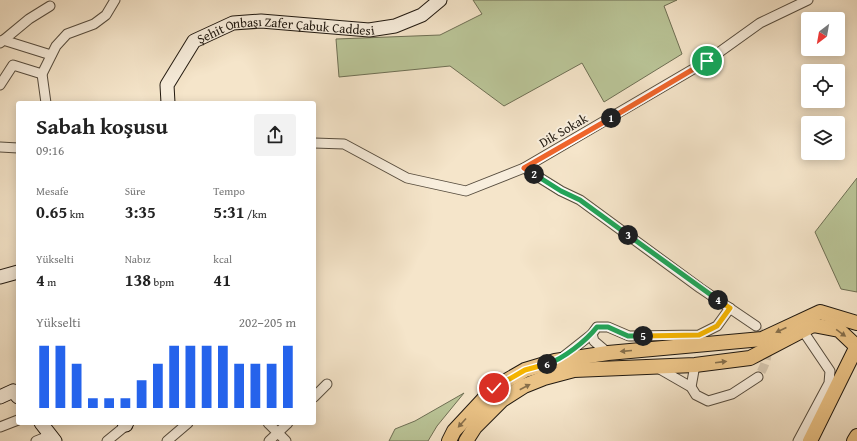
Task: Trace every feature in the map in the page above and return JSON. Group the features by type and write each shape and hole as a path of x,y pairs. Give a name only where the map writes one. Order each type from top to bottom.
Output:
{"main road":[{"path":"449,441 454,431 494,388 525,370 558,361 608,353 762,339 820,312 857,323"},
{"path":"466,441 475,427 502,400 524,386 544,378 574,370 695,365 750,358 813,325 839,330 857,347 810,441"},
{"path":"854,441 857,436"}],"street":[{"path":"46,101 42,74 51,54 62,38 67,34 94,24 106,15 115,0"},
{"name":"Şehit Onbaşı Zafer Çabuk Caddesi","path":"168,101 167,85 194,41 233,23 261,21 369,30 402,24 422,15 440,0"},
{"name":"Dik Sokak","path":"316,143 344,144 407,178 466,191 524,168 707,61 760,24 808,0"},
{"path":"1,41 29,19 50,6"},
{"path":"1,41 51,54"},
{"path":"0,85 13,65 42,74"},
{"path":"0,147 16,148"},
{"path":"524,168 561,191 580,200 756,326"},
{"path":"0,276 16,272"},
{"path":"558,361 592,334 597,327 608,327 628,336 699,335 717,326 730,308"},
{"path":"798,441 829,383 830,371 803,331"},
{"path":"592,334 594,341 608,353"},
{"path":"691,387 695,365"},
{"path":"656,366 691,387 696,395 708,401 732,394 758,377"},
{"path":"316,396 327,384"},
{"path":"0,397 16,392"},
{"path":"0,427 16,421"},
{"path":"36,441 53,438 43,425"},
{"path":"107,441 126,425"},
{"path":"167,441 186,425"},
{"path":"270,425 286,441"},
{"path":"269,441 286,425"}],"green space":[{"path":"473,0 677,0 664,6 682,54 604,102 582,63 504,106 450,66 339,77 336,39 440,35 482,14"},
{"path":"857,178 857,292 841,289 815,232"},
{"path":"464,393 437,426 428,441 389,441 395,429 415,421"}],"tunnel":[{"path":"756,326 767,351 765,363 758,377"}],"route":[{"path":"494,388 525,370 558,361 592,334 597,327 608,327 628,336 672,334 699,335 717,326 730,308 700,288 580,200 561,191 524,168 707,61"}]}
